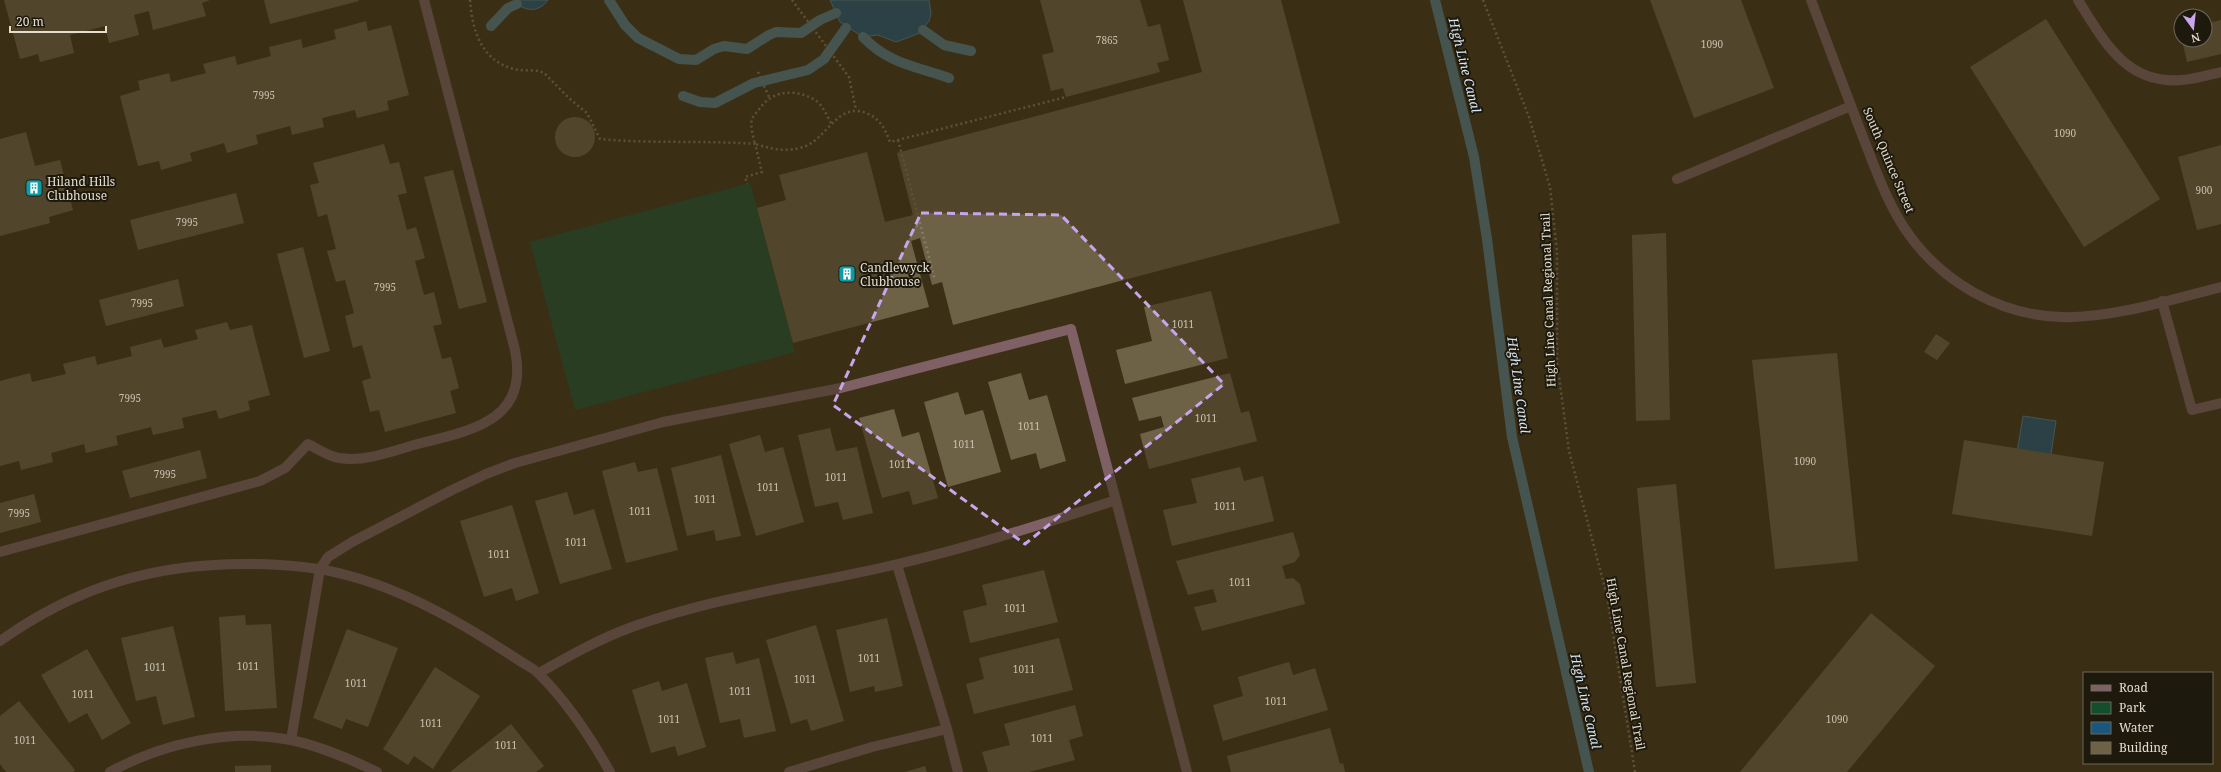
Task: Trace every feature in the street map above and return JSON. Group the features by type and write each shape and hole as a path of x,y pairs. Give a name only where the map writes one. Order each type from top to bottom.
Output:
{"street":[{"path":"0,552 260,480 285,468 308,444 339,458 375,455 472,429 493,419 506,405 518,381 516,350 424,0"},
{"name":"South Quince Street","path":"1811,0 1886,193 1906,230 1921,249 1958,283 1999,305 2016,311 2061,317 2115,311 2221,287"},
{"path":"2078,0 2109,47 2122,62 2140,74 2160,80 2182,80 2221,72"},
{"path":"1677,179 1851,106"},
{"path":"2162,301 2192,410 2221,403"},
{"path":"291,740 320,569 328,557 352,542 466,483 515,463 663,422 829,391 1072,329 1187,772"},
{"path":"539,673 575,653 616,634 675,613 724,600 897,565 1023,531 1116,500"},
{"path":"0,641 39,615 67,600 130,577 173,568 211,565 261,564 320,569 375,584 421,602 490,642 539,673 591,740 610,772"},
{"path":"897,565 947,729 958,772"},
{"path":"789,772 872,747 947,729"},
{"path":"110,772 155,752 198,741 220,738 253,737 291,740 357,762 377,772"}],"path":[{"path":"470,0 475,35 491,56 507,67 544,73 571,100 587,113 600,139 644,142 715,141 755,144 776,150 791,150 812,142 822,136 832,123 845,113 856,110 869,114 878,120 890,142 1066,97"},
{"path":"792,0 840,65 851,83 856,110"},
{"name":"High Line Canal Regional Trail","path":"1483,0 1529,117 1550,187 1557,244 1557,362 1568,444 1579,493 1607,596 1635,772"},
{"path":"758,72 769,97"},
{"path":"747,184 744,177 762,172 755,144 752,119 769,97 784,93 800,94 817,101 832,123"},
{"path":"898,140 936,280"},
{"path":"916,226 921,225"}],"highlighted area":[{"path":"921,213 1061,215 1224,384 1025,544 833,405"}],"green space":[{"path":"750,183 795,352 575,410 530,242"}],"water":[{"path":"514,0 548,0 536,9 526,9"},
{"path":"830,0 929,0 931,14 929,21 920,33 896,42 878,35 863,37 840,22"},
{"path":"2023,416 2056,421 2051,454 2011,489"}],"building":[{"path":"4,0 210,0 202,3 206,16 153,30 149,11 134,15 139,35 109,43 105,26 70,35 74,53 40,62 38,54 20,59"},
{"path":"264,0 358,0 359,1 270,24"},
{"path":"1040,0 1140,0 1148,27 1160,24 1169,60 1157,63 1160,72 1066,97 1063,88 1051,91 1042,55 1054,52"},
{"path":"1183,0 1281,0 1340,223 953,325 942,282 932,285 920,238 911,241 929,307 793,343 757,208 786,200 779,175 867,152 885,222 913,215 897,153 1202,72"},
{"path":"1650,0 1741,0 1774,88 1694,118"},
{"path":"2046,19 2160,199 2084,247 1970,67"},
{"path":"2221,20 2221,54 2187,62 2184,48 2213,48 2213,22"},
{"path":"366,21 368,31 391,25 409,95 387,101 389,110 357,118 355,110 322,118 324,127 292,135 290,126 256,135 258,144 227,153 224,143 190,153 192,161 161,170 159,161 138,166 120,96 140,90 138,81 169,73 171,82 206,73 203,64 235,56 237,65 271,56 269,47 301,39 303,48 336,39 334,30"},
{"path":"579,117 586,120 592,126 595,137 594,145 586,154 579,157 571,157 564,154 556,145 555,133 558,126 567,118"},
{"name":"Hiland Hills Clubhouse","path":"26,132 35,166 60,160 73,210 49,217 50,223 0,236 0,139"},
{"path":"384,144 390,164 399,162 407,193 398,195 407,230 416,227 425,258 415,261 424,295 434,292 442,324 433,326 442,359 451,357 459,388 450,391 456,413 385,432 379,410 370,412 362,381 371,378 362,345 353,348 345,316 354,313 345,280 336,282 327,251 336,249 327,214 318,217 310,185 319,183 313,163"},
{"path":"2221,145 2221,224 2197,230 2178,157"},
{"path":"453,170 487,302 459,309 424,177"},
{"path":"236,193 244,223 138,250 130,220"},
{"path":"1666,233 1670,420 1636,421 1632,235"},
{"path":"303,247 330,351 304,358 277,254"},
{"path":"178,279 184,306 106,326 99,300"},
{"path":"1211,291 1228,358 1125,384 1116,350 1152,341 1144,307"},
{"path":"227,322 230,330 252,325 270,395 248,401 250,410 219,419 216,410 182,418 184,428 153,435 151,427 116,436 118,445 86,453 84,444 51,453 53,462 21,470 19,461 0,466 0,381 30,373 32,382 66,374 63,364 95,356 97,365 132,356 130,347 161,339 164,348 198,339 195,330"},
{"path":"1936,334 1950,343 1937,360 1924,352"},
{"path":"1837,353 1858,561 1775,569 1752,360"},
{"path":"1021,373 1029,400 1047,395 1066,461 1040,469 1036,453 1011,460 988,382"},
{"path":"1230,373 1241,413 1249,411 1257,441 1149,469 1140,434 1164,427 1161,416 1139,421 1132,398"},
{"path":"958,392 965,415 983,410 1001,472 948,487 924,402"},
{"path":"894,409 902,437 919,432 938,498 913,505 909,491 882,498 859,418"},
{"path":"830,428 836,451 857,447 873,513 843,520 838,502 815,507 798,435"},
{"path":"760,435 765,452 783,447 804,522 756,536 729,444"},
{"path":"1964,440 2104,462 2092,536 1952,514"},
{"path":"200,450 207,478 130,498 122,471"},
{"path":"721,455 741,536 716,541 714,530 687,536 671,468"},
{"path":"635,462 638,472 657,468 678,550 626,563 602,471"},
{"path":"1240,467 1244,481 1263,476 1274,521 1172,546 1163,510 1197,503 1191,479"},
{"path":"1676,484 1696,683 1656,687 1637,488"},
{"path":"567,492 574,515 594,509 612,569 560,584 535,501"},
{"path":"34,494 41,522 0,533 0,503"},
{"path":"512,505 539,593 516,601 512,588 484,597 460,521"},
{"path":"1293,532 1300,555 1295,562 1282,566 1286,579 1293,578 1300,584 1305,604 1202,631 1194,607 1217,602 1213,589 1188,595 1176,561"},
{"path":"1044,570 1058,622 970,643 963,611 987,605 982,585"},
{"path":"1871,613 1935,666 1847,772 1740,772"},
{"path":"245,615 246,625 271,624 277,708 225,711 219,617"},
{"path":"887,618 903,686 875,692 874,686 850,692 836,630"},
{"path":"816,625 844,721 811,731 807,719 791,724 766,640"},
{"path":"173,626 195,717 163,725 156,696 136,701 121,638"},
{"path":"347,629 398,648 368,727 346,719 342,729 313,718"},
{"path":"1059,638 1073,690 974,714 966,684 984,679 979,658"},
{"path":"87,649 131,723 102,740 87,713 69,723 41,675"},
{"path":"733,652 736,664 759,658 776,731 744,738 740,719 720,723 705,658"},
{"path":"1289,662 1293,675 1315,668 1328,710 1223,741 1213,705 1243,696 1238,677"},
{"path":"435,667 480,696 433,769 414,756 408,765 383,749"},
{"path":"659,681 662,691 687,683 706,747 678,756 675,746 651,753 632,690"},
{"path":"19,701 75,770 73,772 6,772 0,764 0,716"},
{"path":"1075,705 1083,736 1069,740 1075,760 1029,772 988,772 982,752 1010,745 1004,724"},
{"path":"511,724 544,766 536,772 450,772"},
{"path":"1330,728 1340,764 1343,763 1345,772 1231,772 1227,756"},
{"path":"271,765 271,772 235,772 235,766"},
{"path":"925,766 927,772 905,772"}],"waterway":[{"path":"609,0 625,25 638,38 679,59 696,60 714,49 724,46 747,49 776,32 801,33 820,20 836,13"},
{"name":"High Line Canal","path":"1435,0 1474,157 1487,239 1512,437 1589,772"},
{"path":"491,26 508,8 517,4"},
{"path":"683,96 700,102 715,103 754,83 808,70 824,59 846,28"},
{"path":"923,30 944,45 971,51"},
{"path":"863,37 873,46 893,59 949,78"}],"place":[{"name":"Hiland Hills Clubhouse","path":"34,188"},
{"name":"Candlewyck Clubhouse","path":"847,274"}]}
